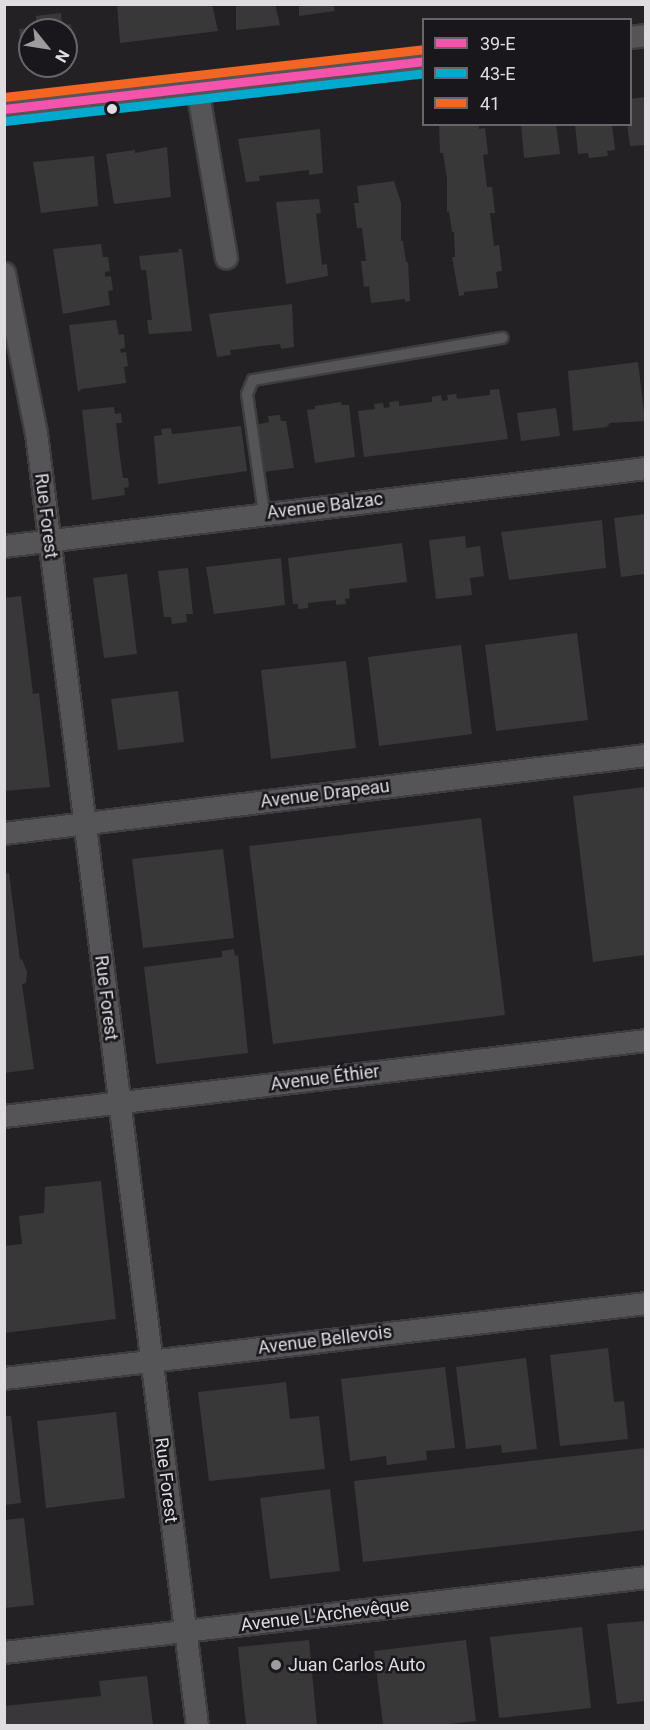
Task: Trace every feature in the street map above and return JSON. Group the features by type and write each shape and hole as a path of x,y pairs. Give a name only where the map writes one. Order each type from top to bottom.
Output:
{"street":[{"path":"4,110 422,61"},
{"path":"197,88 226,258"},
{"name":"Rue Forest","path":"4,273 36,433 197,1725"},
{"name":"Avenue Balzac","path":"4,546 645,468"},
{"name":"Avenue Drapeau","path":"4,833 645,755"},
{"name":"Avenue Éthier","path":"4,1116 645,1040"},
{"name":"Avenue Bellevois","path":"4,1377 645,1303"},
{"name":"Avenue L'Archevêque","path":"4,1652 645,1577"}],"lane":[{"path":"264,513 247,394 253,380 502,338"}],"building":[{"path":"117,4 212,4 218,31 120,43"},
{"path":"236,4 275,4 280,25 236,30"},
{"path":"299,4 333,4 335,11 299,16"},
{"path":"61,13 61,18 36,18 36,16"},
{"path":"645,97 645,145 630,146 627,126 632,126 632,99"},
{"path":"439,126 485,128 488,154 483,155 487,187 492,187 495,213 490,213 494,246 499,245 502,271 496,272 498,288 464,292 464,295 459,296 452,257 455,257 454,232 452,232 449,211 447,212 447,178 443,153 440,153"},
{"path":"521,126 556,126 560,154 524,158"},
{"path":"575,126 612,126 615,150 607,151 608,156 589,158 588,153 578,154"},
{"path":"320,129 323,173 309,175 309,170 259,176 260,181 246,182 238,139"},
{"path":"167,147 171,197 114,204 106,154 135,150 135,153"},
{"path":"94,156 98,206 41,213 33,162"},
{"path":"394,181 401,203 401,241 403,241 406,262 408,262 410,301 405,302 405,299 371,303 369,286 364,287 361,261 366,261 362,228 357,228 354,203 359,203 357,186"},
{"path":"319,199 321,213 316,214 322,265 327,264 328,276 286,284 276,202"},
{"path":"101,244 103,257 108,257 110,271 105,272 105,277 111,276 113,290 108,291 110,305 63,314 53,249"},
{"path":"178,249 182,249 192,331 149,334 147,320 152,320 146,270 141,270 139,256 179,252"},
{"path":"292,304 294,347 281,349 280,344 230,350 231,355 217,357 209,314"},
{"path":"116,320 119,335 124,334 125,348 120,349 121,353 126,352 128,366 124,367 126,383 82,389 78,392 69,325"},
{"path":"638,362 645,421 610,423 607,427 573,431 568,371"},
{"path":"499,389 508,439 364,457 358,411 375,409 374,404 383,403 384,408 390,407 389,402 399,401 399,406 432,402 432,397 441,395 442,401 448,400 447,395 456,394 457,399 490,395 490,390"},
{"path":"341,402 342,405 349,405 355,457 315,463 307,410 315,409 315,406"},
{"path":"114,407 115,414 121,413 122,423 116,423 123,478 128,478 129,487 124,488 125,495 92,500 82,410"},
{"path":"556,408 560,436 521,441 517,413"},
{"path":"280,415 281,421 286,421 294,468 263,472 255,425 269,422 268,416"},
{"path":"241,426 247,471 158,484 154,436 162,435 161,429 171,428 172,434"},
{"path":"645,514 645,574 621,577 614,518"},
{"path":"602,520 606,568 509,580 501,532"},
{"path":"465,536 466,548 480,546 484,576 470,578 472,595 436,599 429,540"},
{"path":"402,543 407,582 349,589 350,598 345,599 346,604 336,605 336,600 308,603 308,608 298,609 298,604 293,604 288,558"},
{"path":"281,558 285,605 214,614 206,567"},
{"path":"188,568 193,614 186,614 187,622 172,624 171,617 164,617 158,571"},
{"path":"127,574 137,654 104,658 93,578"},
{"path":"21,596 33,694 39,693 50,787 4,791 4,598"},
{"path":"577,633 588,720 496,731 485,645"},
{"path":"461,645 472,734 379,746 368,657"},
{"path":"346,661 356,748 271,759 261,670"},
{"path":"178,691 184,742 118,750 111,699"},
{"path":"645,787 645,955 593,962 573,796"},
{"path":"481,818 505,1015 273,1044 249,846"},
{"path":"223,849 234,938 143,948 132,859"},
{"path":"9,873 20,960 22,959 27,972 26,983 22,984 34,1069 4,1073 4,874"},
{"path":"234,949 235,956 238,955 248,1053 156,1064 144,967 222,957 222,951"},
{"path":"101,1181 116,1319 5,1333 5,1246 22,1244 19,1216 44,1213 45,1187"},
{"path":"608,1348 614,1402 624,1401 628,1439 560,1446 550,1355"},
{"path":"526,1358 537,1449 502,1453 501,1445 466,1449 456,1367"},
{"path":"445,1367 455,1448 426,1451 427,1460 387,1465 386,1456 350,1461 341,1379"},
{"path":"286,1382 290,1419 319,1416 325,1469 209,1481 198,1392"},
{"path":"116,1412 125,1498 46,1508 37,1421"},
{"path":"4,1416 11,1416 21,1503 4,1505"},
{"path":"645,1448 645,1530 363,1562 354,1481"},
{"path":"330,1489 340,1571 270,1579 260,1498"},
{"path":"24,1518 34,1605 4,1608 4,1520"},
{"path":"645,1621 645,1701 617,1704 607,1624"},
{"path":"582,1627 591,1708 499,1718 490,1637"},
{"path":"309,1640 317,1725 246,1725 238,1647"},
{"path":"466,1640 476,1721 441,1725 383,1725 374,1651"},
{"path":"147,1676 153,1725 4,1725 4,1706 101,1696 99,1681"}],"transit line":[{"name":"41","path":"4,97 422,49"},
{"name":"39-E","path":"4,109 422,61"},
{"name":"43-E","path":"5,121 422,73"}],"place":[{"name":"Juan Carlos Auto","path":"276,1665"}]}
